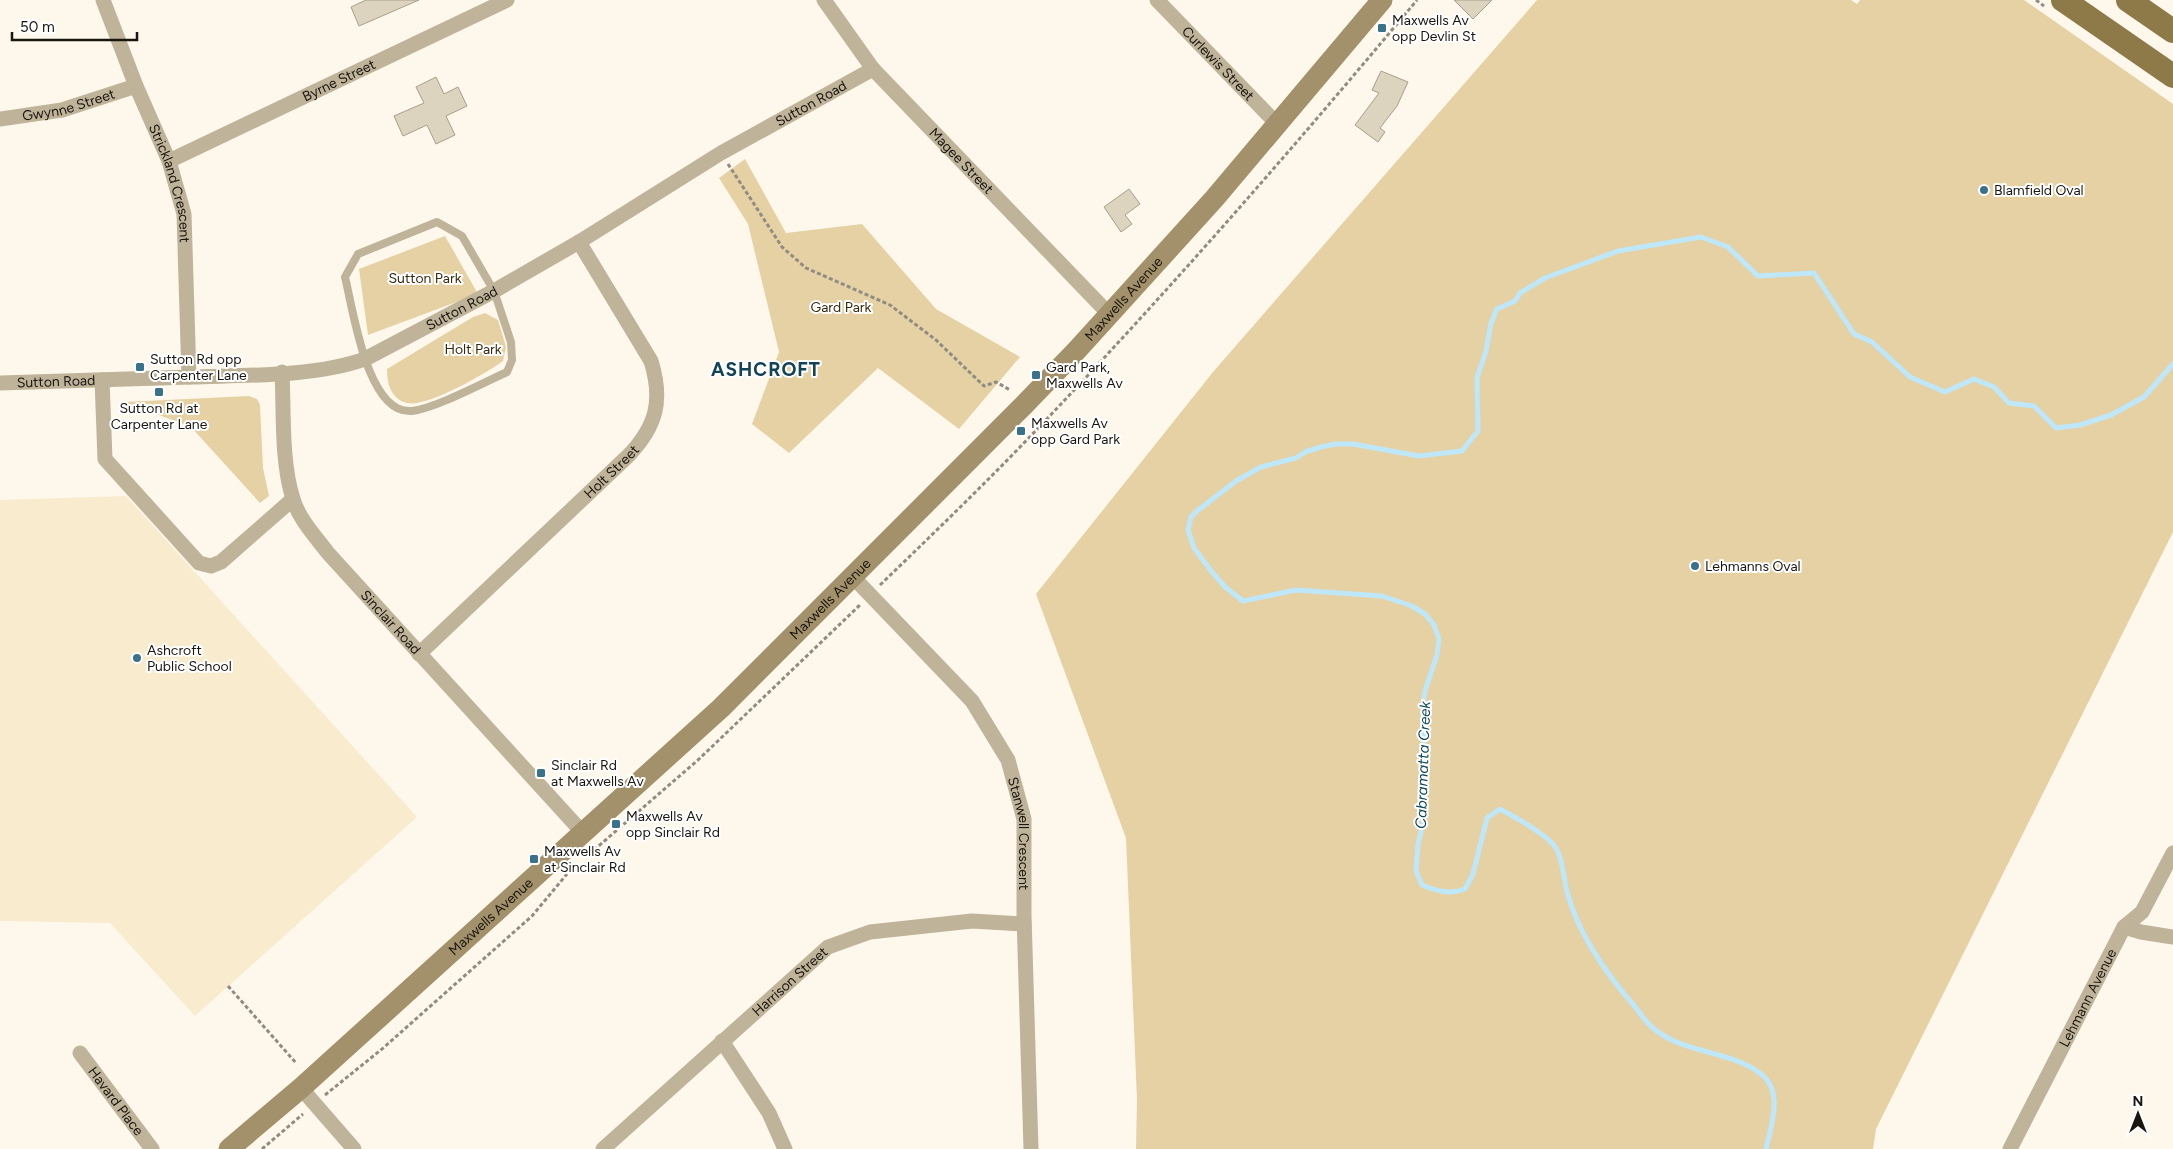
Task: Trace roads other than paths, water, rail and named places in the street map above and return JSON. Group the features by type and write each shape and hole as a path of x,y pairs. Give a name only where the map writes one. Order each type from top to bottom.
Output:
{"main road":[{"path":"2128,0 2173,31"},
{"path":"2069,2 2173,76"}],"street":[{"name":"Strickland Crescent","path":"103,0 136,86 169,161 184,214 190,377"},
{"name":"Byrne Street","path":"169,161 507,0"},
{"name":"Magee Street","path":"824,0 874,69 1109,314"},
{"name":"Curlewis Street","path":"1157,0 1278,125"},
{"name":"Maxwells Avenue","path":"229,1149 301,1088 721,708 853,578 1024,405 1109,314 1278,125 1382,0"},
{"name":"Sutton Road","path":"0,383 190,377 346,366 365,359 494,291 579,242 721,153 874,69"},
{"name":"Gwynne Street","path":"0,119 62,110 136,86"},
{"name":"Holt Street","path":"419,654 628,456 644,437 656,414 658,394 656,377 651,361 579,242"},
{"name":"Sinclair Road","path":"282,372 286,457 293,499 306,525 328,553 583,833"},
{"path":"102,380 106,459 198,562 211,566 220,562 293,499"},
{"name":"Stanwell Crescent","path":"853,578 972,701 1008,760 1024,820 1024,924 1031,1149"},
{"name":"Lehmann Avenue","path":"2010,1149 2124,927 2142,912 2173,853"},
{"name":"Harrison Street","path":"603,1149 828,947 870,932 972,921 1024,924"},
{"path":"2124,927 2173,937"},
{"path":"722,1041 769,1113 785,1149"},
{"name":"Havard Place","path":"80,1054 152,1149"},
{"path":"301,1088 354,1149"}],"lane":[{"path":"437,222 462,236 494,291 511,342 512,360 507,372 424,409 403,411 384,398 365,359 345,277 358,254 437,222"}],"waterway":[{"name":"Cabramatta Creek","path":"1766,1149 1774,1110 1772,1090 1768,1081 1749,1066 1735,1060 1678,1043 1653,1028 1646,1021 1616,983 1587,940 1579,925 1568,895 1559,853 1546,837 1500,809 1487,818 1473,874 1465,889 1454,892 1433,889 1422,885 1416,871 1418,844 1423,824 1425,781 1423,704 1425,691 1437,655 1439,639 1434,625 1425,614 1412,606 1382,596 1296,590 1243,601 1225,587 1194,548 1188,530 1191,517 1236,481 1261,467 1296,458 1305,452 1321,447 1336,444 1353,444 1419,456 1462,451 1478,431 1477,378 1486,351 1491,323 1497,309 1515,301 1520,293 1545,278 1618,251 1701,237 1728,247 1758,276 1814,273 1854,334 1872,342 1910,377 1945,392 1974,379 1994,387 2009,403 2034,406 2056,428 2080,425 2111,415 2144,397 2173,364"}],"place":[{"name":"Maxwells Av opp Devlin St","path":"1382,28"},
{"name":"Blamfield Oval","path":"1984,190"},
{"name":"Sutton Rd opp Carpenter Lane","path":"140,367"},
{"name":"Gard Park, Maxwells Av","path":"1036,375"},
{"name":"Sutton Rd at Carpenter Lane","path":"159,392"},
{"name":"Maxwells Av opp Gard Park","path":"1021,431"},
{"name":"Lehmanns Oval","path":"1695,566"},
{"name":"Ashcroft Public School","path":"137,658"},
{"name":"Sinclair Rd at Maxwells Av","path":"541,773"},
{"name":"Maxwells Av opp Sinclair Rd","path":"616,824"},
{"name":"Maxwells Av at Sinclair Rd","path":"534,859"}],"district":[{"name":"ASHCROFT","path":"766,369"}],"park label":[{"name":"Sutton Park","path":"425,278"},
{"name":"Gard Park","path":"841,307"},
{"name":"Holt Park","path":"473,349"}]}
